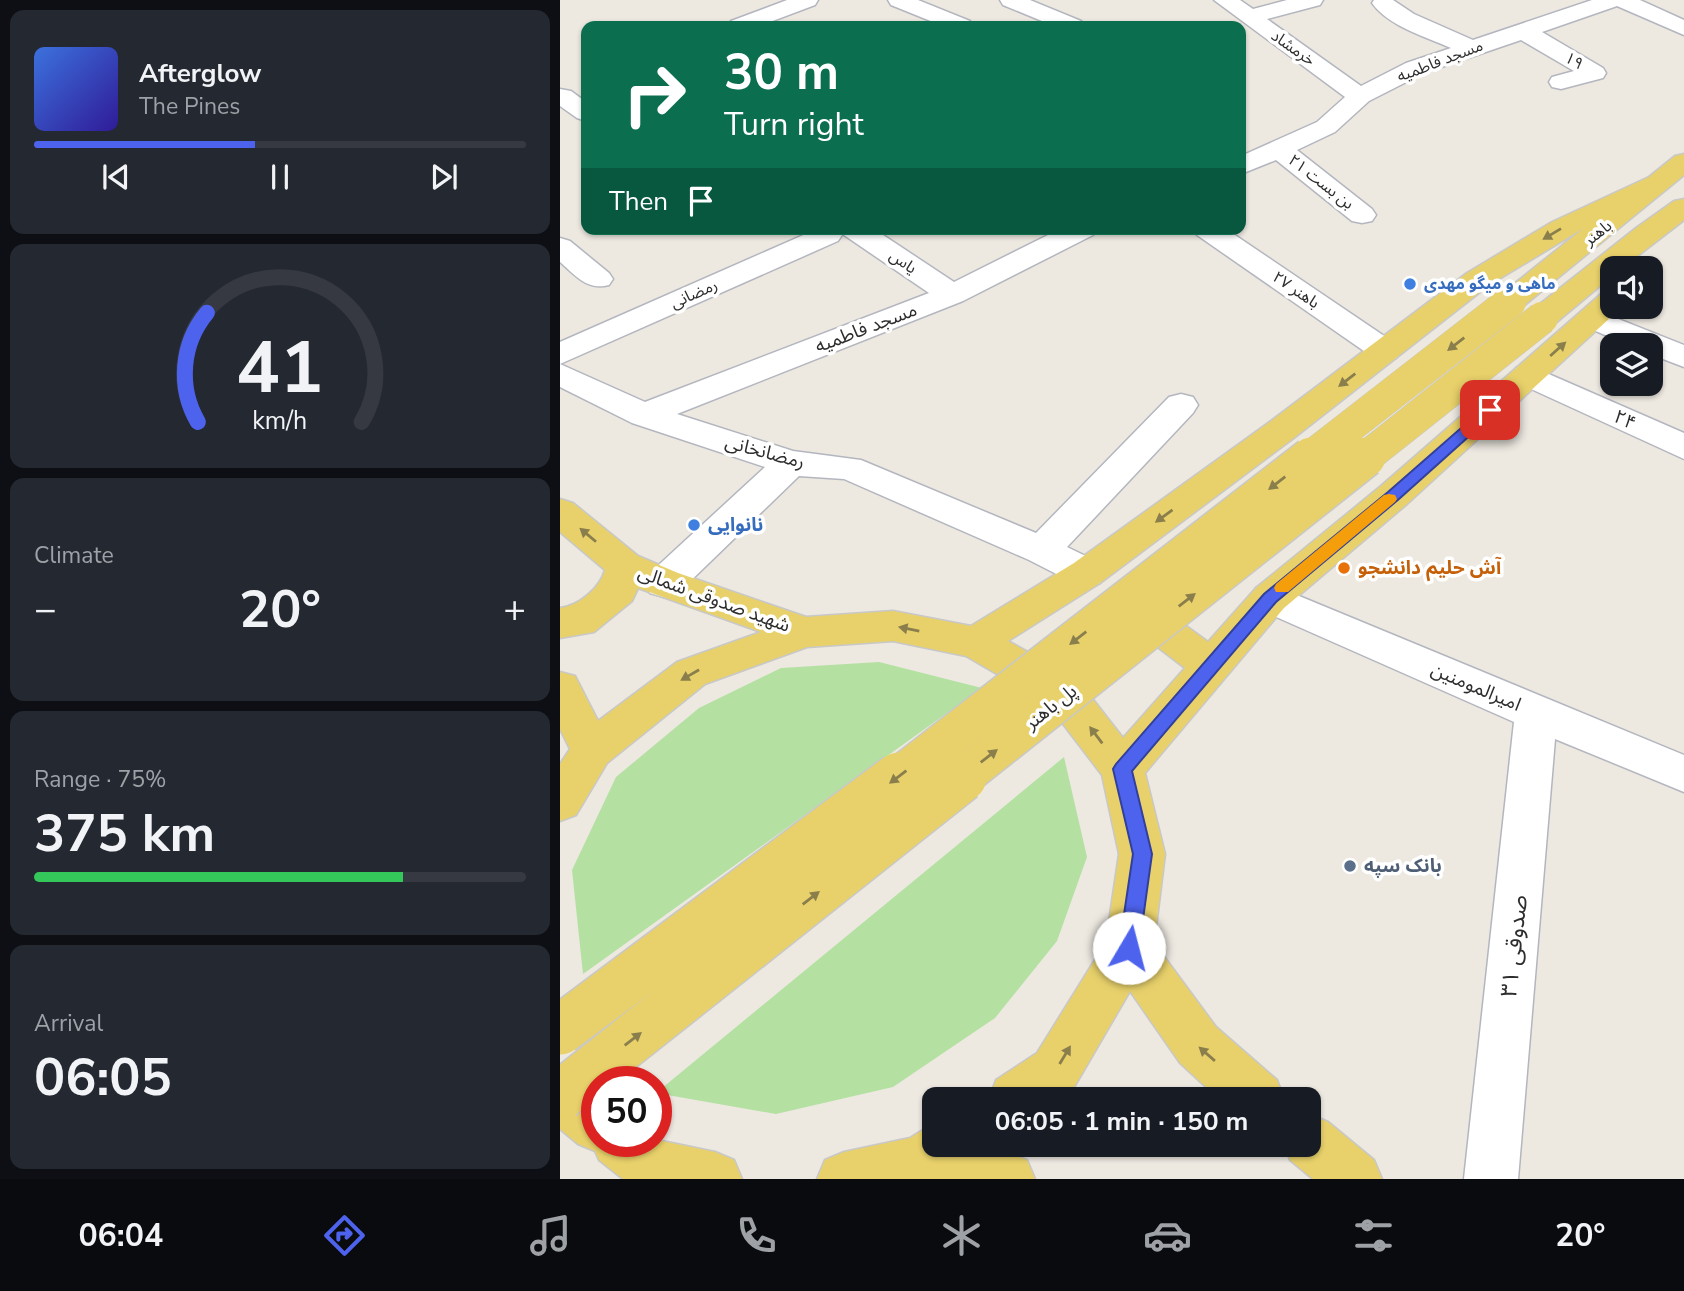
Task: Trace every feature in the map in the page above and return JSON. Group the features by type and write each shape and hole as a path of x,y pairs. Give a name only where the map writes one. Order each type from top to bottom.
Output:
{"main road":[{"name":"باهنر","path":"1526,310 1657,183 1684,162"},
{"path":"976,642 1087,573 1478,279 1562,228 1657,183"},
{"name":"باهنر","path":"1526,310 1684,207"},
{"path":"1659,256 1684,219"},
{"name":"پل باهنر","path":"560,1031 1526,310"},
{"name":"پل باهنر","path":"560,1096 1526,310"},
{"path":"1122,769 1270,598 1394,495 1600,311"},
{"name":"شهید صدوقی شمالی","path":"560,512 625,566 664,583 805,632"},
{"path":"560,623 580,621 618,592 625,566"},
{"path":"1087,573 1211,666"},
{"path":"560,802 592,750 691,673 805,632 893,625 976,642 1062,691 1122,769 1142,854 1129,948 1055,1072 1032,1087"},
{"path":"560,688 592,750"},
{"path":"1129,948 1198,1045 1245,1087"},
{"path":"560,1096 581,1112"},
{"path":"1321,1151 1355,1179"},
{"path":"844,1179 924,1157"},
{"path":"944,1157 1008,1179"},
{"path":"633,1162 715,1179"}],"street":[{"path":"899,0 950,21"},
{"path":"1011,0 1061,21"},
{"name":"خرمشاد","path":"1225,0 1360,96"},
{"path":"1250,18 1312,0"},
{"path":"1621,0 1684,28"},
{"name":"مسجد فاطمیه","path":"1246,161 1280,150 1326,127 1360,96 1415,68 1598,2"},
{"path":"1384,3 1406,19 1471,48"},
{"path":"752,21 781,10 805,10"},
{"name":"۱۹","path":"1523,31 1594,73 1561,82"},
{"path":"561,96 581,88"},
{"path":"561,96 581,110"},
{"name":"بن بست ۲۱","path":"1280,150 1362,215"},
{"name":"رمضانی","path":"560,354 834,235"},
{"name":"یاس","path":"846,235 952,295"},
{"name":"مسجد فاطمیه","path":"644,415 952,295 1071,235"},
{"name":"باهنر ۲۷","path":"1216,235 1385,351"},
{"path":"560,247 598,279"},
{"path":"1619,319 1684,357"},
{"name":"رمضانخانی","path":"560,373 644,415 791,463 849,468 1042,550 1087,573"},
{"name":"۲۴","path":"1528,375 1684,447"},
{"path":"1042,550 1181,405"},
{"path":"664,583 791,463"},
{"name":"امیرالمومنین","path":"1270,598 1684,774"},
{"name":"صدوقی ۳۱","path":"1491,1179 1536,713"}],"green space":[{"path":"879,662 982,688 583,974 572,870 616,777 699,708 781,668"},
{"path":"1064,757 1087,857 1057,941 995,1018 893,1087 776,1114 672,1096 672,1080"}],"slow traffic":[{"path":"1282,588 1389,499"}],"place":[{"name":"ماهی و میگو مهدی","path":"1410,284"},
{"name":"نانوایی","path":"694,525"},
{"name":"آش حلیم دانشجو","path":"1344,568"},
{"name":"بانک سپه","path":"1350,866"}],"route":[{"path":"1129,948 1142,854 1122,769 1270,598 1394,495 1490,410"}]}
